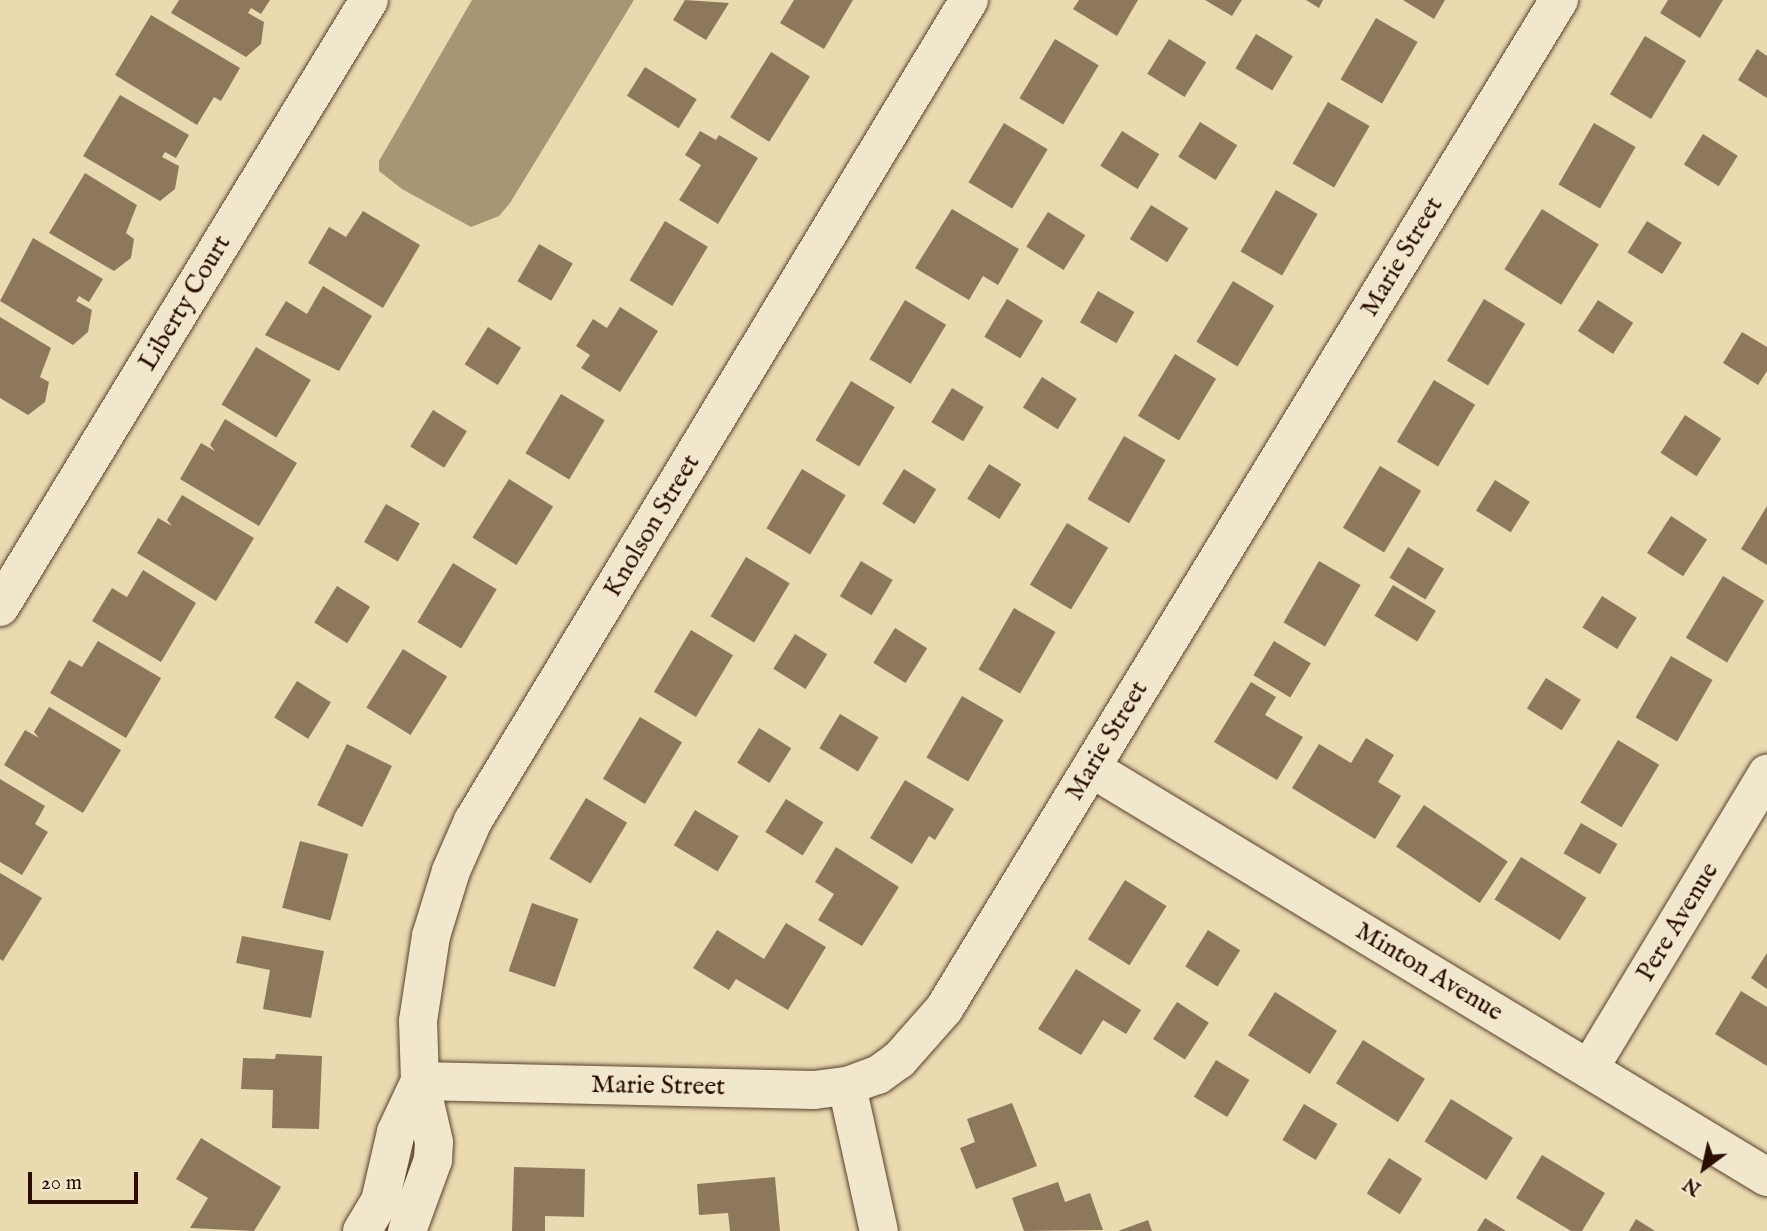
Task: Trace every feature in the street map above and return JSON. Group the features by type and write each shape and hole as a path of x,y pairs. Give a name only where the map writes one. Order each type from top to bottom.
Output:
{"street":[{"name":"Liberty Court","path":"0,607 369,0"},
{"name":"Knolson Street","path":"407,1231 433,1160 434,1142 420,1081 418,1021 431,936 451,871 473,821 969,0"},
{"name":"Marie Street","path":"420,1081 814,1090 846,1086 878,1075 899,1060 931,1026 1559,0"},
{"name":"Minton Avenue","path":"1091,768 1767,1177"},
{"name":"Pere Avenue","path":"1589,1069 1767,774"},
{"name":"Knolson Street","path":"362,1231 380,1201 396,1132 420,1081"},
{"path":"846,1086 879,1231"}],"shaded area":[{"path":"472,0 634,0 510,203 499,216 471,227 402,189 379,171 379,161"}],"building":[{"path":"179,0 270,0 261,14 251,8 248,13 264,22 261,44 246,57 171,13"},
{"path":"685,0 729,3 706,40 673,20"},
{"path":"794,0 853,0 824,49 780,23"},
{"path":"1079,0 1138,0 1117,36 1073,9"},
{"path":"1205,0 1242,0 1232,16"},
{"path":"1306,0 1323,0 1319,8"},
{"path":"1403,0 1445,0 1434,19"},
{"path":"1668,0 1723,0 1700,38 1660,13"},
{"path":"151,15 240,68 221,101 214,97 197,125 115,75"},
{"path":"1376,18 1418,42 1382,103 1340,79"},
{"path":"1256,34 1293,56 1272,90 1235,68"},
{"path":"1645,36 1686,61 1651,119 1610,94"},
{"path":"1055,39 1099,65 1063,124 1019,98"},
{"path":"1169,39 1206,62 1185,97 1147,74"},
{"path":"1757,49 1767,56 1767,98 1738,80"},
{"path":"771,52 810,76 769,142 730,117"},
{"path":"645,67 697,99 679,128 627,96"},
{"path":"120,95 189,135 176,158 165,152 162,157 179,166 175,189 160,201 83,156"},
{"path":"1328,102 1370,126 1334,187 1292,163"},
{"path":"1200,122 1237,145 1216,180 1178,157"},
{"path":"1004,123 1048,149 1012,208 968,182"},
{"path":"1594,123 1636,147 1600,208 1558,184"},
{"path":"700,131 716,140 719,135 758,158 718,224 679,200 701,165 685,155"},
{"path":"1122,131 1159,154 1138,189 1100,166"},
{"path":"1703,134 1738,156 1719,186 1684,165"},
{"path":"85,173 137,205 126,233 134,239 131,258 114,271 49,233"},
{"path":"1276,190 1318,214 1282,275 1240,251"},
{"path":"1151,205 1188,228 1167,262 1130,239"},
{"path":"952,209 1019,249 998,285 983,276 969,300 915,268"},
{"path":"1542,209 1599,245 1561,305 1504,269"},
{"path":"363,211 420,245 383,308 308,263 329,227 346,237"},
{"path":"1048,212 1085,235 1064,270 1026,247"},
{"path":"665,221 708,247 672,306 629,280"},
{"path":"1647,221 1682,243 1662,274 1627,252"},
{"path":"33,238 103,279 89,302 79,296 76,301 92,310 88,332 73,345 0,301"},
{"path":"539,244 573,264 551,301 518,281"},
{"path":"1233,281 1274,306 1238,367 1196,342"},
{"path":"323,286 372,316 339,371 265,335 286,301 307,314"},
{"path":"1098,291 1134,312 1116,343 1080,322"},
{"path":"1007,299 1043,321 1020,358 984,337"},
{"path":"1484,299 1525,324 1488,385 1447,361"},
{"path":"905,300 946,325 911,384 869,359"},
{"path":"1598,300 1633,323 1613,354 1578,331"},
{"path":"620,307 658,331 620,392 581,368 590,355 576,346 593,319 607,328"},
{"path":"0,317 51,348 40,377 49,382 45,402 28,415 0,398"},
{"path":"488,327 521,348 498,385 465,364"},
{"path":"1742,332 1767,347 1767,371 1758,385 1723,363"},
{"path":"256,347 311,380 276,437 221,404"},
{"path":"1175,354 1216,379 1179,440 1138,416"},
{"path":"1042,377 1077,399 1058,429 1023,408"},
{"path":"1434,380 1475,405 1438,466 1397,442"},
{"path":"851,381 895,407 859,466 815,440"},
{"path":"952,388 984,407 963,441 931,422"},
{"path":"561,394 605,420 569,479 525,453"},
{"path":"433,410 467,431 444,468 410,446"},
{"path":"1685,415 1721,438 1697,476 1660,453"},
{"path":"225,419 297,463 259,526 180,479 201,443 215,451 210,445"},
{"path":"1124,436 1166,460 1129,523 1088,499"},
{"path":"989,464 1021,484 999,519 967,499"},
{"path":"1380,466 1421,491 1384,552 1343,528"},
{"path":"802,469 846,495 810,554 766,528"},
{"path":"904,469 936,489 914,524 882,504"},
{"path":"509,479 553,507 517,565 472,538"},
{"path":"1495,480 1530,502 1511,532 1476,511"},
{"path":"182,495 254,538 216,601 137,553 158,518 172,526 167,520"},
{"path":"386,504 420,524 398,562 364,542"},
{"path":"1767,506 1767,565 1741,549"},
{"path":"1671,516 1707,539 1683,576 1647,553"},
{"path":"1067,523 1108,548 1071,609 1030,585"},
{"path":"1408,547 1444,569 1425,599 1389,578"},
{"path":"746,557 790,583 754,642 710,616"},
{"path":"861,561 893,580 872,615 840,596"},
{"path":"1319,561 1361,585 1325,646 1284,622"},
{"path":"453,563 497,589 461,648 417,622"},
{"path":"143,570 196,603 161,662 92,621 112,588 127,597"},
{"path":"1723,576 1764,601 1727,662 1686,638"},
{"path":"1393,585 1436,611 1417,642 1374,616"},
{"path":"337,586 370,607 347,643 314,622"},
{"path":"1602,596 1637,618 1617,649 1582,627"},
{"path":"1014,608 1056,632 1020,693 978,669"},
{"path":"895,628 927,648 905,683 873,663"},
{"path":"691,630 733,655 696,717 654,692"},
{"path":"795,634 827,654 805,689 773,669"},
{"path":"98,641 161,678 126,738 50,693 69,660 82,667"},
{"path":"1274,641 1311,663 1290,697 1253,675"},
{"path":"403,649 447,677 411,735 366,708"},
{"path":"1671,656 1713,680 1677,741 1636,717"},
{"path":"1546,678 1581,700 1562,730 1527,709"},
{"path":"297,681 331,702 308,739 274,717"},
{"path":"1251,682 1276,697 1265,715 1303,737 1277,780 1214,742"},
{"path":"962,696 1004,720 968,781 926,757"},
{"path":"49,707 121,750 83,813 4,765 25,730 39,738 34,732"},
{"path":"840,714 879,737 858,771 819,748"},
{"path":"640,717 682,742 645,804 603,779"},
{"path":"759,728 791,748 769,783 737,763"},
{"path":"1366,738 1394,755 1378,782 1401,796 1375,839 1292,788 1319,744 1351,763"},
{"path":"1618,740 1659,765 1622,827 1580,803"},
{"path":"347,744 392,766 362,827 317,805"},
{"path":"0,779 45,806 35,824 48,832 22,875 0,862"},
{"path":"905,780 954,809 935,840 929,836 912,864 870,838"},
{"path":"586,798 627,823 591,884 549,859"},
{"path":"786,799 823,822 803,855 765,832"},
{"path":"1424,805 1508,861 1480,903 1396,846"},
{"path":"695,810 739,836 718,871 674,845"},
{"path":"1581,823 1617,844 1600,874 1564,853"},
{"path":"300,841 348,854 330,921 282,908"},
{"path":"836,847 899,887 862,946 818,920 834,894 815,882"},
{"path":"1521,857 1586,898 1560,940 1495,899"},
{"path":"0,873 42,898 3,961 0,959"},
{"path":"1125,880 1167,906 1129,965 1088,939"},
{"path":"532,903 578,919 555,987 509,971"},
{"path":"786,923 826,947 788,1010 736,979 729,990 693,968 717,930 764,959"},
{"path":"1208,930 1240,950 1217,987 1185,966"},
{"path":"242,936 324,951 311,1018 263,1009 270,970 236,963"},
{"path":"1767,953 1767,989 1751,978"},
{"path":"1076,969 1141,1010 1126,1034 1103,1020 1081,1055 1038,1029"},
{"path":"1741,991 1767,1007 1767,1066 1715,1034"},
{"path":"1275,992 1337,1031 1310,1074 1248,1035"},
{"path":"1177,1002 1209,1023 1185,1060 1153,1039"},
{"path":"1363,1040 1425,1079 1398,1122 1336,1083"},
{"path":"276,1054 322,1056 319,1129 272,1128 273,1090 241,1089 243,1058 275,1059"},
{"path":"1216,1060 1249,1080 1227,1117 1194,1097"},
{"path":"1451,1099 1513,1138 1486,1180 1425,1141"},
{"path":"1012,1103 1037,1166 976,1189 960,1148 975,1142 967,1119"},
{"path":"1304,1104 1337,1124 1316,1160 1282,1140"},
{"path":"201,1138 281,1187 254,1231 190,1228 208,1198 176,1179"},
{"path":"1542,1155 1605,1193 1582,1231 1571,1231 1516,1198"},
{"path":"1389,1158 1422,1179 1400,1214 1367,1194"},
{"path":"514,1167 585,1169 584,1217 545,1216 545,1231 512,1231"},
{"path":"775,1177 780,1231 730,1231 728,1213 699,1215 697,1184"},
{"path":"1058,1182 1065,1202 1090,1193 1103,1230 1024,1231 1012,1198"},
{"path":"1485,1218 1506,1231 1477,1231"},
{"path":"1636,1219 1655,1231 1629,1231"},
{"path":"1148,1220 1152,1231 1118,1231"}]}
